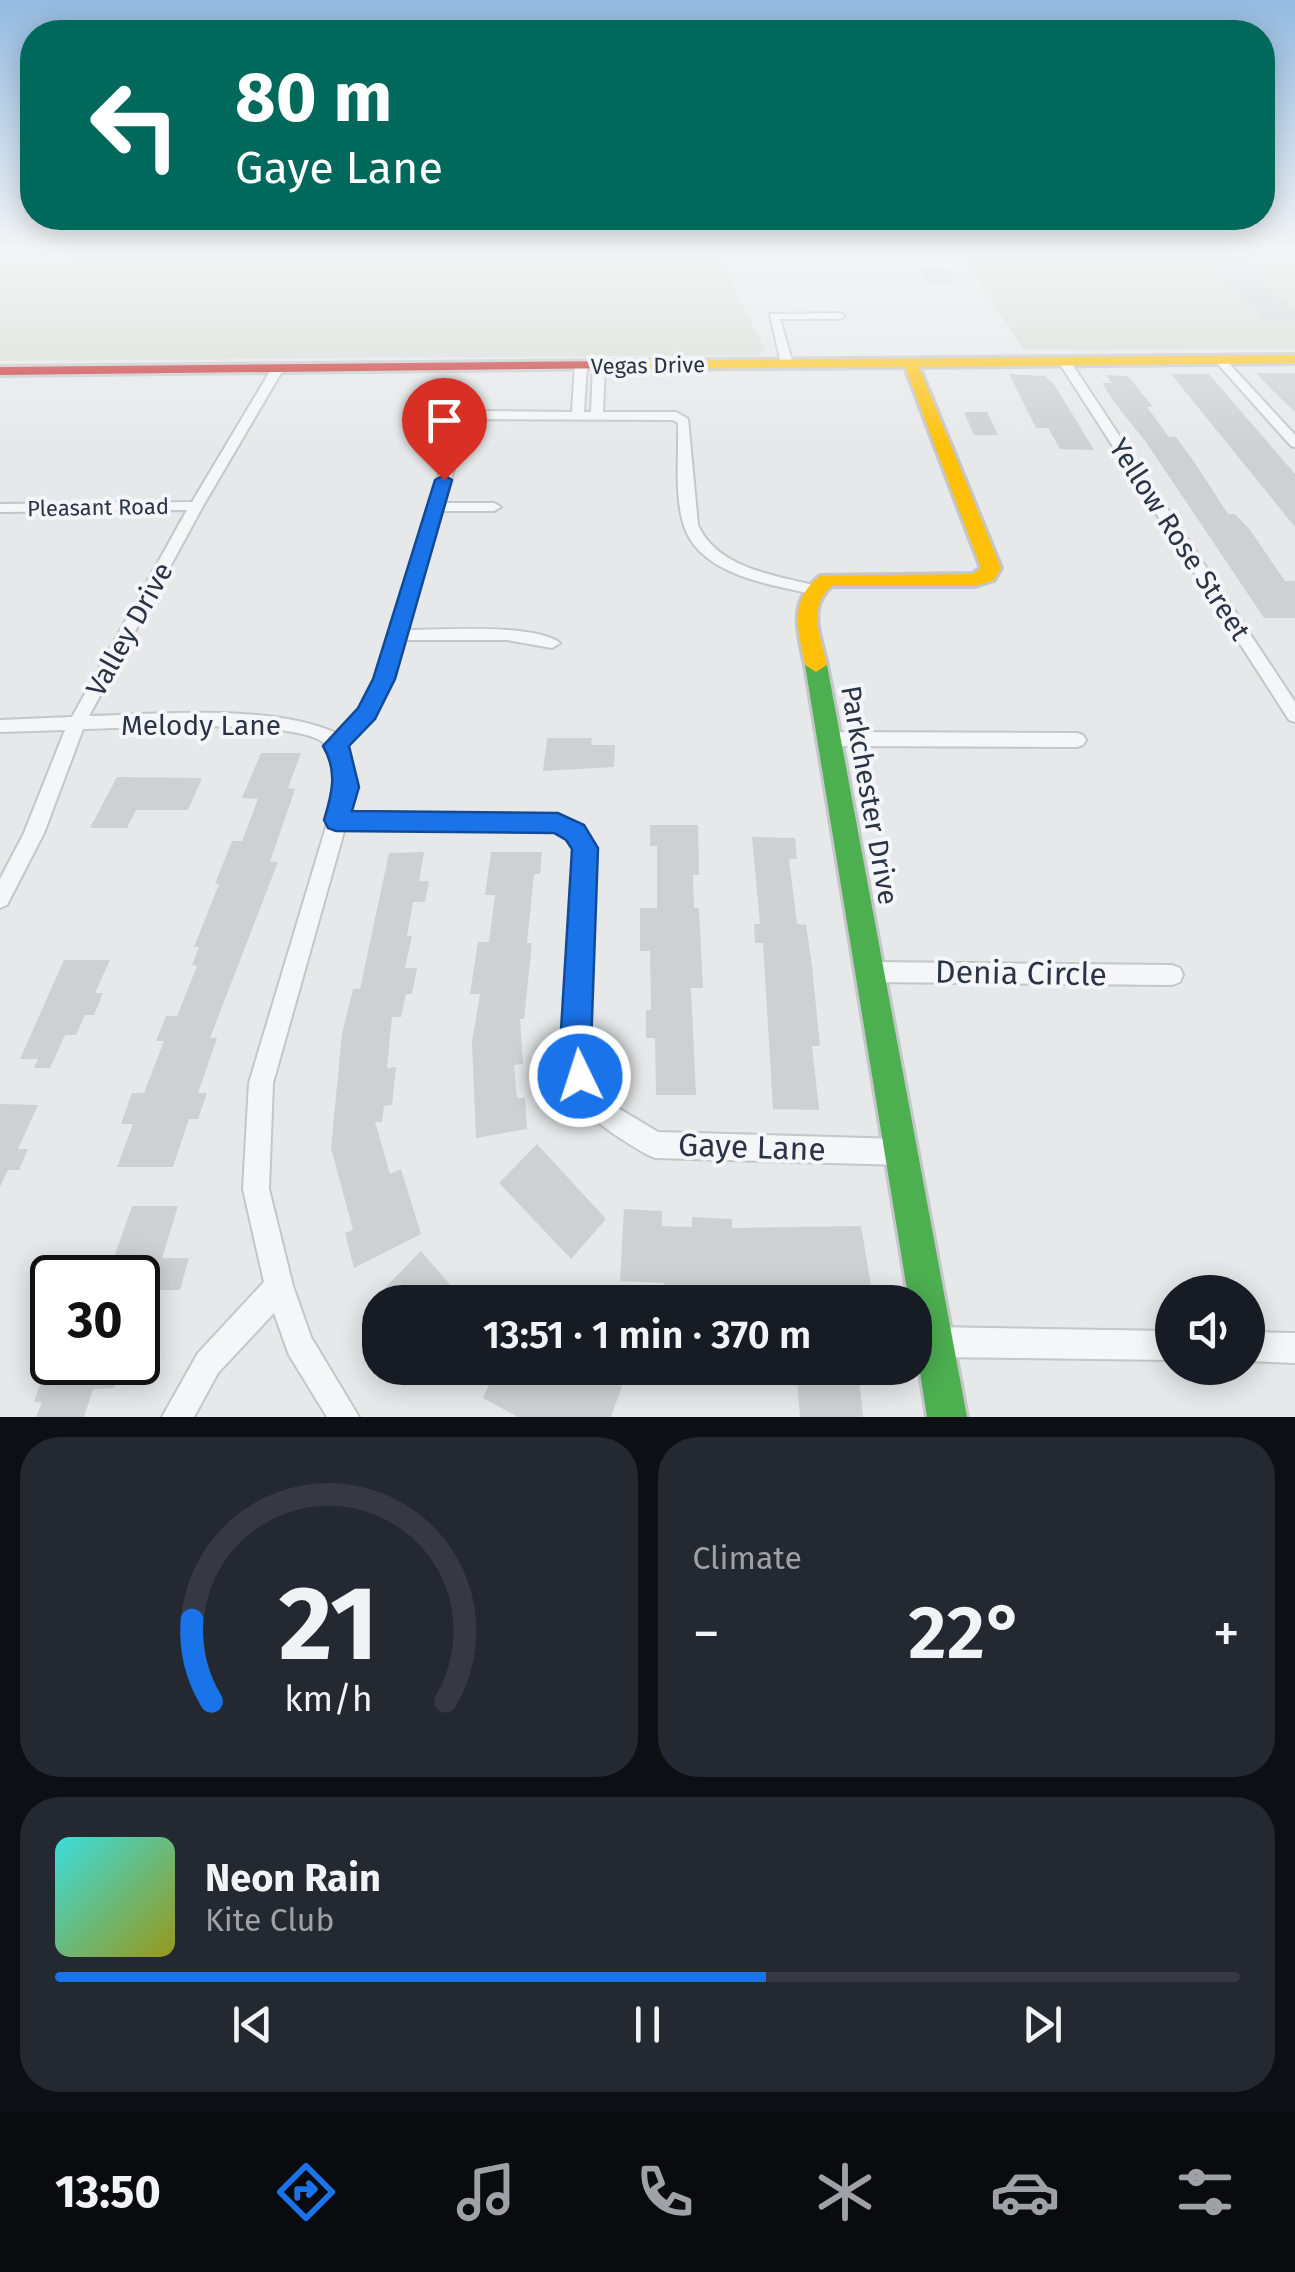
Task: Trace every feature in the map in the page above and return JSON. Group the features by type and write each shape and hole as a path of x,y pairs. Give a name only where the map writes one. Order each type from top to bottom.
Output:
{"main road":[{"name":"Vegas Drive","path":"0,371 1295,359"},
{"path":"812,589 827,580 976,580 987,576 991,568 910,362"},
{"name":"Parkchester Drive","path":"812,589 805,605 946,1417"}],"street":[{"path":"787,364 774,316 840,316"},
{"path":"1220,360 1295,443"},
{"name":"Yellow Rose Street","path":"1064,361 1295,716"},
{"path":"590,365 597,414"},
{"path":"578,414 590,365"},
{"name":"Valley Drive","path":"0,899 34,833 76,725 196,506 278,368"},
{"path":"344,1417 299,1346 278,1286 256,1189 261,1083 347,787 341,754 335,746 367,713 384,679 460,426 481,415 676,416 684,422 692,529 718,559 749,574 812,589"},
{"name":"Pleasant Road","path":"0,508 196,506"},
{"path":"435,507 494,507"},
{"path":"398,635 508,636 552,643"},
{"name":"Melody Lane","path":"0,726 306,726 328,736 335,746"},
{"path":"830,739 1077,740"},
{"name":"Gaye Lane","path":"336,820 558,823 575,832 585,848 576,1047 580,1076 604,1114 655,1145 901,1152"},
{"name":"Denia Circle","path":"870,972 1172,975"},
{"path":"178,1417 208,1363 278,1286"},
{"path":"934,1342 1155,1346"},
{"path":"1265,1347 1295,1348"}],"shaded area":[{"path":"0,315 748,315 765,350 758,355 0,361"},
{"path":"1001,315 1295,315 1295,349 1024,350"}],"building":[{"path":"1260,315 1295,315 1295,321 1267,321"},
{"path":"1256,373 1295,373 1295,412 1272,390"},
{"path":"1009,374 1045,376 1054,384 1094,450 1060,449 1048,428 1036,428"},
{"path":"1171,374 1209,374 1295,474 1295,527"},
{"path":"1106,375 1128,376 1153,407 1147,407 1169,437 1176,437 1195,463 1228,514 1235,514 1250,530 1285,581 1295,581 1295,618 1264,618 1102,383 1112,383"},
{"path":"964,412 987,412 998,435 974,435"},
{"path":"547,738 592,738 591,745 615,745 614,767 543,771"},
{"path":"261,753 301,753 288,788 295,789 270,862 278,862 210,1038 217,1038 198,1093 207,1093 198,1119 189,1119 173,1167 117,1167 133,1124 121,1124 132,1093 144,1093 164,1041 156,1041 166,1016 177,1016 197,966 192,965 199,947 194,947 219,884 215,884 232,841 242,841 258,799 242,798"},
{"path":"117,777 202,778 188,810 136,810 127,828 90,828"},
{"path":"650,825 698,825 699,875 693,875 694,908 699,908 703,988 691,988 696,1095 656,1095 655,1038 646,1038 646,1010 651,1010 650,951 640,951 640,908 657,908 657,846 650,846"},
{"path":"752,837 795,838 797,859 789,859 797,924 806,925 812,966 820,1046 812,1046 819,1110 773,1109 763,943 755,943 754,924 760,924"},
{"path":"424,852 419,881 429,881 425,902 413,902 407,936 412,936 405,968 417,968 412,994 406,994 401,1017 392,1017 387,1068 396,1067 392,1105 384,1106 382,1122 375,1122 390,1174 401,1169 421,1234 354,1268 345,1233 353,1230 331,1148 342,1034 353,989 360,989 389,853"},
{"path":"491,852 542,852 540,874 534,874 527,943 532,943 524,1019 520,1019 523,1064 514,1065 517,1098 525,1098 527,1129 476,1138 472,1042 480,994 470,994 478,942 489,942 495,895 485,895"},
{"path":"64,960 110,960 95,993 103,993 94,1015 85,1015 76,1035 65,1035 50,1068 34,1068 38,1059 20,1059"},
{"path":"0,1104 38,1105 18,1149 28,1149 19,1170 8,1170 0,1187"},
{"path":"537,1144 606,1219 571,1259 499,1183"},
{"path":"132,1206 178,1206 162,1258 189,1258 180,1290 160,1290 160,1255 115,1255"},
{"path":"624,1209 662,1211 662,1226 692,1227 692,1217 732,1219 732,1228 861,1226 871,1285 664,1285 620,1281"},
{"path":"421,1251 450,1285 388,1285"},
{"path":"40,1385 115,1385 93,1389 84,1417 36,1417 42,1402 34,1402"},
{"path":"489,1385 622,1386 611,1417 518,1417 483,1398"},
{"path":"797,1385 860,1385 863,1417 800,1417"}],"traffic: fast":[{"path":"816,665 947,1417"}],"traffic: slow":[{"path":"618,365 1295,359"},
{"path":"816,665 807,607 817,588 827,580 975,580 987,576 991,568 910,362"}],"traffic: jam":[{"path":"0,371 618,365"}],"route":[{"path":"444,480 384,679 367,713 335,746 341,754 347,787 336,820 558,823 575,832 585,848 576,1047 580,1076"}]}
